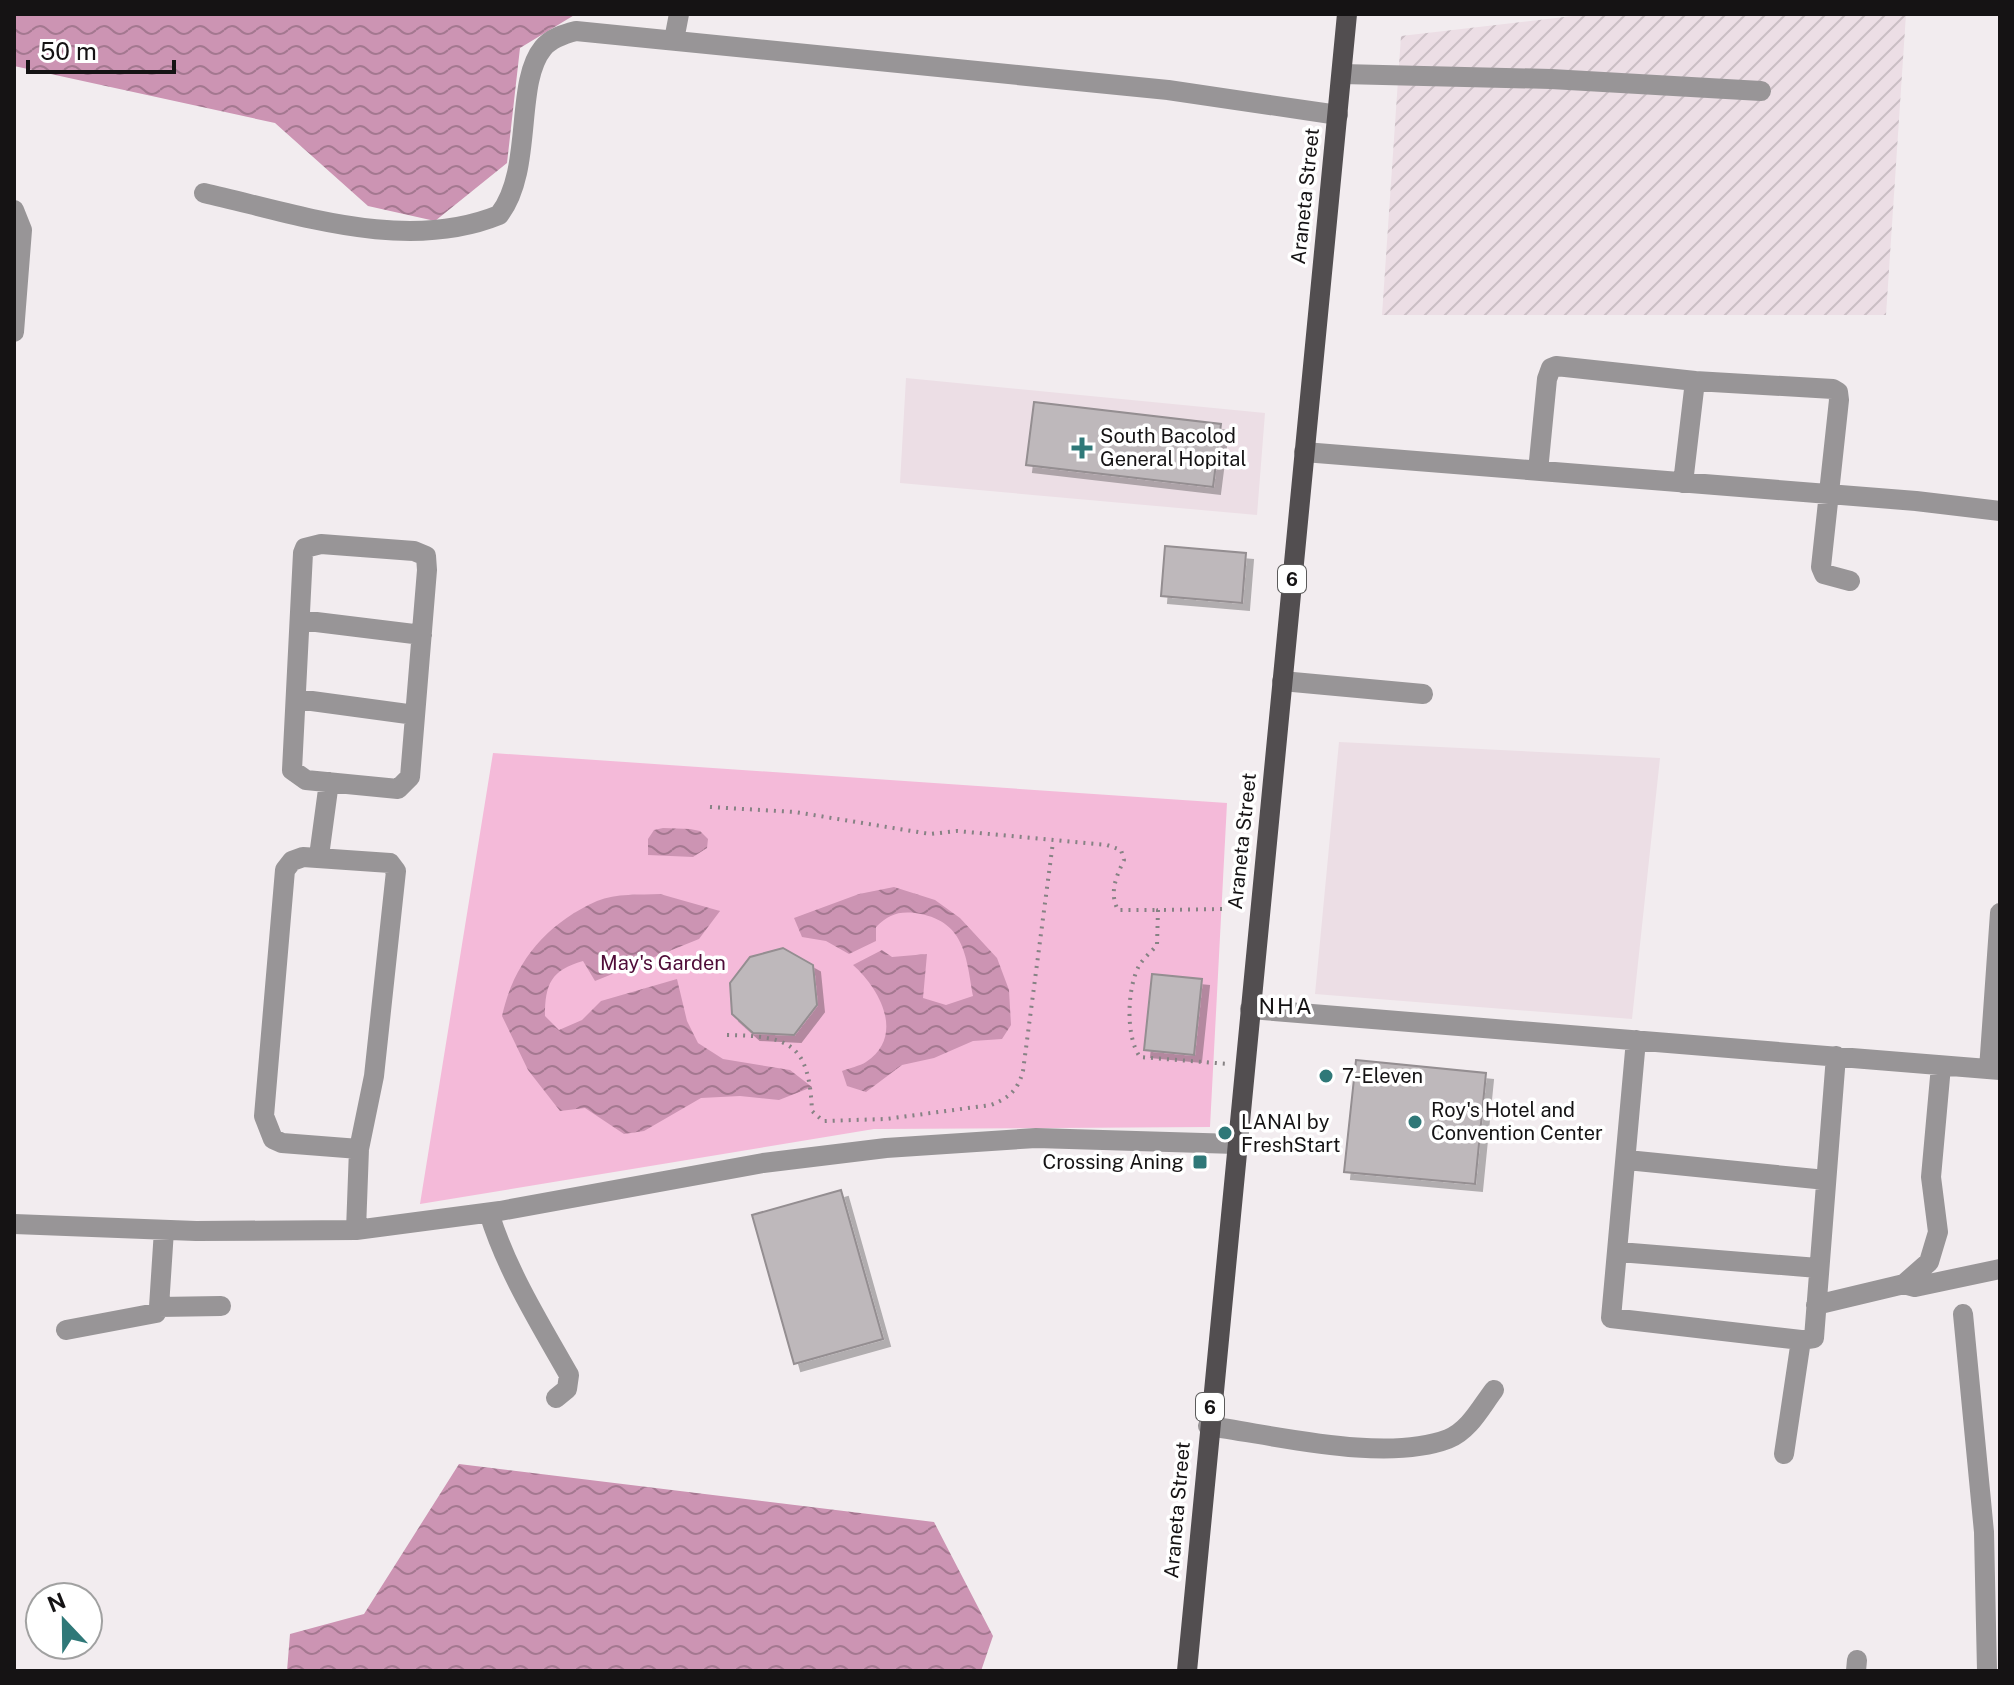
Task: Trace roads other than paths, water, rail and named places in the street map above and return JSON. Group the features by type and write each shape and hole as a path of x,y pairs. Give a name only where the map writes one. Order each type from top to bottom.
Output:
{"main road":[{"name":"Araneta Street","path":"1187,1671 1208,1426 1350,14"}],"street":[{"path":"674,40 679,14"},
{"path":"204,193 357,227 409,231 482,223 499,215 516,181 530,86 540,50 548,42 576,31 1168,90 1338,115"},
{"path":"1342,74 1551,79 1761,91"},
{"path":"14,210 22,230 14,332"},
{"path":"1538,471 1551,368 1556,366 1838,392 1821,567 1824,574 1850,581"},
{"path":"1683,483 1695,381"},
{"path":"1304,452 1829,494 2000,511"},
{"path":"321,544 414,551 426,556 410,777 403,787 391,790 306,780 292,770 300,620 305,548 321,544"},
{"path":"300,620 422,635"},
{"path":"1282,681 1423,694"},
{"path":"297,699 415,715"},
{"path":"319,856 329,782"},
{"path":"356,1230 359,1149 374,1076 396,871 390,863 319,856 292,861 285,870 264,1116 273,1139 282,1143 359,1149"},
{"path":"1250,1009 1995,1069 2000,913"},
{"path":"1636,1040 1611,1318 1801,1340 1814,1338 1836,1056"},
{"path":"1816,1305 1904,1284 1929,1262 1938,1232 1931,1177 1941,1066"},
{"path":"14,1224 164,1230 356,1230 489,1213 763,1163 886,1148 1036,1138 1236,1144"},
{"path":"1627,1160 1826,1180"},
{"path":"489,1213 511,1270 549,1345 569,1375 567,1389 556,1398"},
{"path":"66,1330 156,1313 159,1307 164,1230"},
{"path":"1619,1252 1818,1268"},
{"path":"1904,1284 1915,1287 2000,1269"},
{"path":"159,1307 221,1306"},
{"path":"1963,1314 1993,1598 1987,1671"},
{"path":"1784,1454 1801,1340"},
{"path":"1208,1426 1335,1444 1392,1447 1448,1439 1470,1423 1494,1390"}],"water":[{"path":"14,14 576,14 520,48 507,163 435,221 368,206 275,123 14,66"},
{"path":"654,830 700,831 708,839 707,848 693,857 648,855 648,839"},
{"path":"894,887 935,900 960,918 997,958 1009,990 1011,1025 1002,1039 973,1041 934,1058 902,1065 866,1092 847,1086 842,1071 864,1063 878,1051 886,1026 884,1012 872,986 853,965 882,950 892,957 927,954 923,998 946,1005 973,996 960,941 944,923 931,917 898,913 876,927 876,941 849,954 826,941 802,937 794,918 859,894"},
{"path":"660,894 720,911 699,939 595,981 583,961 564,969 549,987 545,1016 559,1030 582,1020 601,1001 677,979 687,1021 698,1043 723,1059 790,1070 812,1087 779,1100 740,1096 701,1098 644,1131 624,1134 585,1108 560,1111 528,1070 502,1016 515,978 548,933 579,910 612,897"},
{"path":"459,1464 934,1522 993,1636 981,1671 287,1671 290,1634 364,1614"}],"place":[{"name":"South Bacolod General Hopital","path":"1082,448"},
{"name":"7-Eleven","path":"1326,1076"},
{"name":"Roy's Hotel and Convention Center","path":"1415,1122"},
{"name":"LANAI by FreshStart","path":"1225,1133"},
{"name":"Crossing Aning","path":"1200,1162"}],"district":[{"name":"NHA","path":"1286,1006"}],"park label":[{"name":"May's Garden","path":"663,963"}]}
